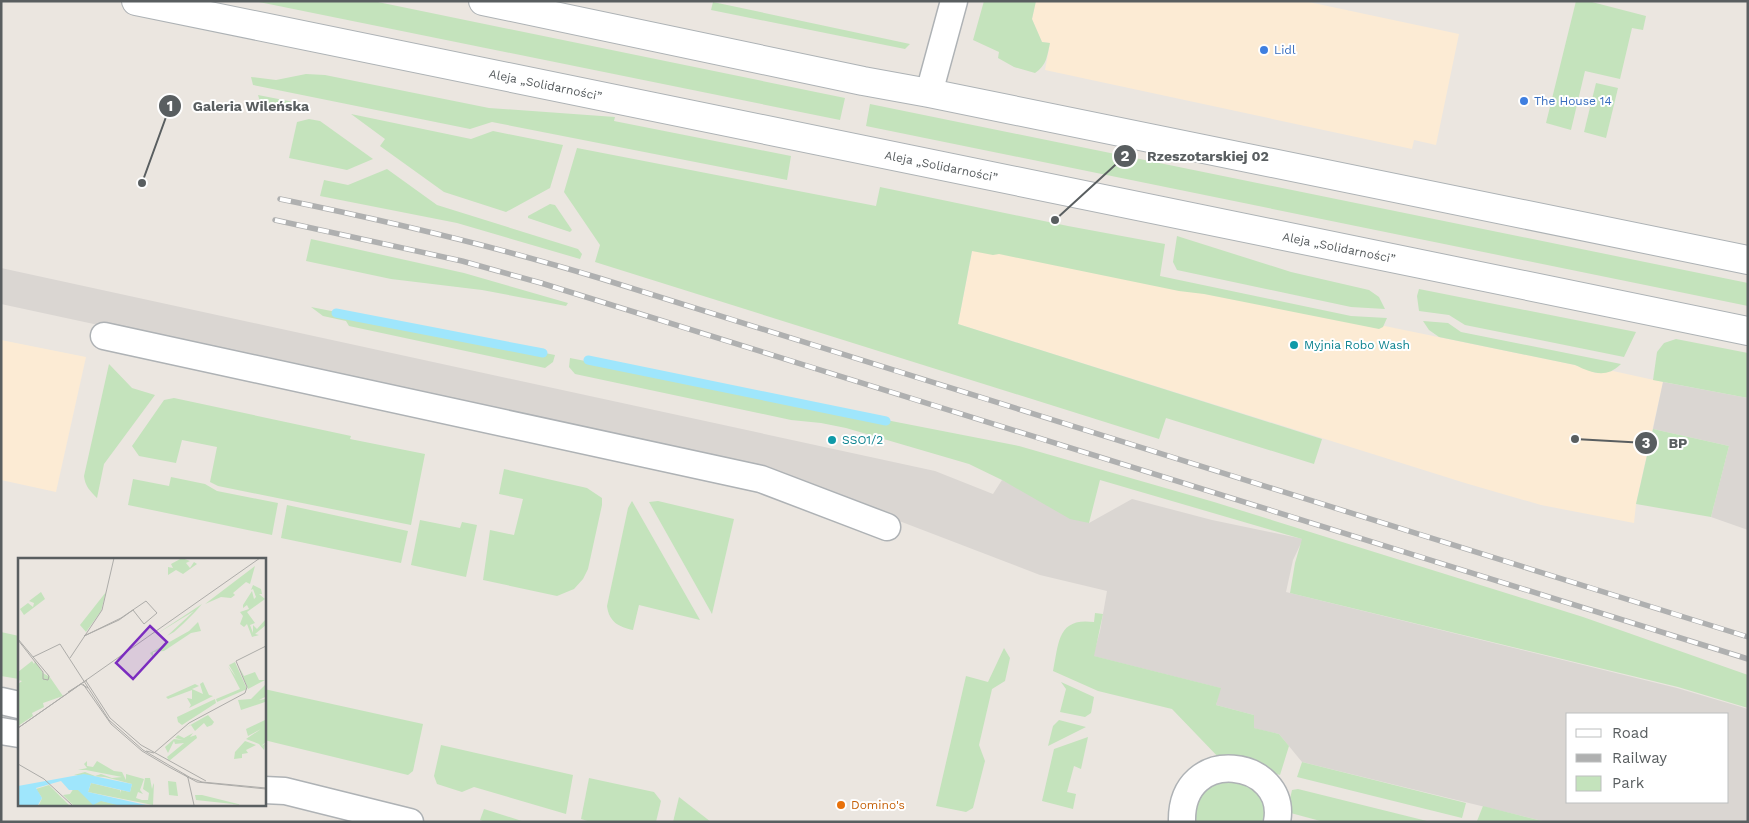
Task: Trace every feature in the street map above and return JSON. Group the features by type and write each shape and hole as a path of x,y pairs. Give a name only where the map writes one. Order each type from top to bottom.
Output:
{"main road":[{"name":"Aleja „Solidarności”","path":"136,1 1748,331"},
{"path":"483,1 862,81 929,93 1748,260"}],"street":[{"path":"929,93 954,1"},
{"path":"104,336 760,479 888,527"},
{"path":"1,701 18,705"},
{"path":"1,731 18,734"},
{"path":"1182,822 1182,808 1190,788 1207,774 1219,768 1236,768 1260,778 1271,790 1276,799 1277,822"},
{"path":"265,778 275,790 380,818 410,822"}],"shaded area":[{"name":"Lidl","path":"1036,1 1304,1 1459,34 1436,145 1414,140 1412,149 1045,70 1050,43 1042,42 1032,19"},
{"path":"974,242 1575,365 1596,373 1613,371 1663,382 1636,504 1634,523 1541,505 1465,483 958,324"},
{"path":"1,268 935,471 993,494 1002,480 1089,523 1132,499 1212,520 1303,539 1293,560 1286,592 1677,688 1748,709 1748,822 1546,822 1302,762 1279,734 1253,728 1254,715 1216,705 1220,688 1093,656 1100,631 1107,591 1040,575 761,468 1,304"},
{"path":"1,340 86,357 56,492 1,480"},
{"path":"1663,382 1748,398 1748,530 1711,517 1729,446 1653,429"}],"green space":[{"path":"254,1 373,1 845,98 840,120"},
{"path":"984,1 1036,1 1032,19 1042,42 1050,43 1047,56 1039,70 1035,73 1014,67 998,58 999,52 973,40"},
{"path":"1576,1 1588,1 1646,16 1643,30 1632,28 1620,79 1585,71 1571,130 1546,123"},
{"path":"713,2 910,44 905,49 711,10"},
{"path":"306,74 325,75 489,108 615,117 614,121 791,156 787,180 492,122 470,129 253,85 251,77 276,80"},
{"path":"1596,83 1618,88 1606,138 1584,132"},
{"path":"258,95 309,105 299,111 279,109 261,105"},
{"path":"870,104 1748,283 1748,306 866,126"},
{"path":"351,114 471,139 493,131 563,145 550,188 506,212 444,192 380,146 385,139"},
{"path":"309,119 320,121 373,159 347,170 289,158 297,122"},
{"path":"577,148 876,206 880,187 1165,244 1160,276 1351,316 1387,318 1383,327 1379,329 999,254 993,255 972,251 958,324 1322,439 1314,464 1166,418 1159,439 595,262 600,245 564,192"},
{"path":"387,169 437,205 578,249 582,254 580,259 457,223 320,196 324,180 348,185"},
{"path":"550,204 555,205 572,230 570,232 528,218 528,216"},
{"path":"1177,236 1291,272 1369,290 1379,297 1385,309 1351,307 1177,270 1173,262"},
{"path":"311,239 464,273 568,303 566,306 482,290 391,279 306,261"},
{"path":"1419,289 1636,332 1624,357 1465,325 1449,315 1419,311 1417,296"},
{"path":"311,307 555,355 553,362 545,368 349,326 346,321 323,316"},
{"path":"1423,321 1448,323 1461,332 1621,364 1610,372 1593,372 1575,365 1439,337 1429,330"},
{"path":"1676,339 1748,353 1748,398 1653,380 1657,352 1664,343"},
{"path":"570,358 1019,446 1214,502 1583,617 1748,675 1748,708 1678,687 1290,593 1295,563 1302,539 1100,480 1089,523 1070,519 1002,480 969,464 846,428 791,420 575,374 569,367"},
{"path":"109,364 132,388 155,395 104,464 97,498 85,483 84,476"},
{"path":"174,398 351,436 350,439 425,454 411,525 218,486 210,482 217,447 182,440 176,463 139,456 132,446 164,400"},
{"path":"1653,429 1729,446 1711,517 1636,504"},
{"path":"504,469 587,488 602,498 588,569 583,579 574,589 557,596 483,580 490,530 514,535 523,499 499,494"},
{"path":"171,477 205,484 217,491 278,503 272,535 128,505 133,479 169,486"},
{"path":"632,501 700,620 639,605 633,630 623,627 612,620 607,606 628,508"},
{"path":"658,501 734,519 712,614 649,502"},
{"path":"287,505 408,531 401,563 281,538"},
{"path":"420,520 460,528 462,522 477,525 466,577 411,565"},
{"path":"1095,613 1103,614 1094,656 1221,688 1216,705 1254,715 1254,728 1279,734 1289,746 1280,775 1235,761 1222,761 1172,709 1098,691 1053,671 1059,642 1066,628 1082,622 1094,622"},
{"path":"1,632 18,636 18,679 1,676"},
{"path":"1004,648 1010,658 1005,681 992,689 979,745 985,761 973,808 966,812 936,806 966,676 988,682"},
{"path":"1061,682 1094,697 1091,713 1085,717 1060,712 1066,689"},
{"path":"265,689 423,724 413,771 408,775 265,740"},
{"path":"1059,720 1086,727 1048,746 1053,726"},
{"path":"1088,737 1081,769 1074,766 1067,792 1076,794 1073,809 1042,801 1054,749"},
{"path":"441,745 573,775 566,814 474,787 462,792 437,784 434,776"},
{"path":"1302,762 1466,803 1462,818 1297,777"},
{"path":"589,778 654,792 661,801 656,822 591,822 581,819"},
{"path":"1226,780 1251,788 1260,796 1266,811 1267,822 1192,822 1197,799 1212,787"},
{"path":"1298,789 1431,822 1324,822 1287,812 1292,790"},
{"path":"679,797 711,822 673,822"},
{"path":"1483,806 1546,822 1477,821"},
{"path":"484,809 525,822 485,822 480,820"}],"waterway":[{"path":"336,313 543,353"},
{"path":"588,360 886,421"}],"railway":[{"path":"280,199 441,235 599,278 1748,637"},
{"path":"275,220 462,261 541,283 1748,659"}],"place":[{"name":"Lidl","path":"1264,50"},
{"name":"The House 14","path":"1524,101"},
{"name":"Galeria Wileńska","path":"142,183"},
{"name":"Rzeszotarskiej 02","path":"1055,220"},
{"name":"Myjnia Robo Wash","path":"1294,345"},
{"name":"BP","path":"1575,439"},
{"name":"SSO1/2","path":"832,440"},
{"name":"Domino's","path":"841,805"}]}
